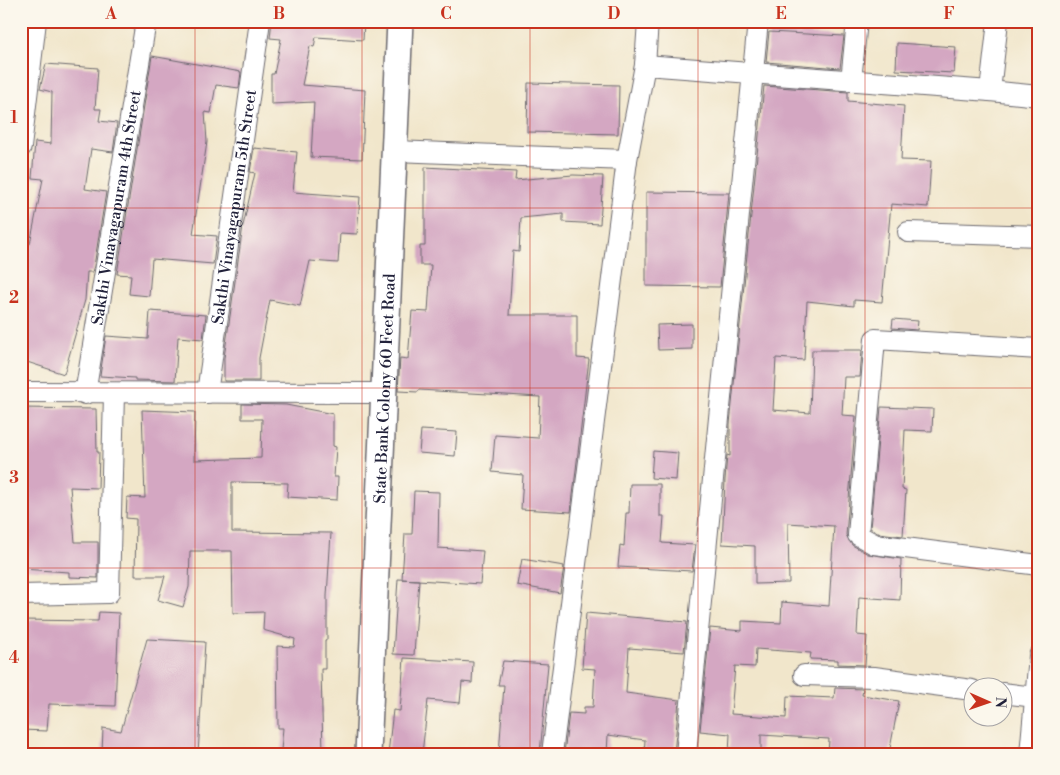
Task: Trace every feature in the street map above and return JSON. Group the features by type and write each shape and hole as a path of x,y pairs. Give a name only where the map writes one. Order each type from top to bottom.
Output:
{"street":[{"path":"21,147 36,21"},
{"name":"Sakthi Vinayagapuram 4th Street","path":"85,394 146,21"},
{"name":"Sakthi Vinayagapuram 5th Street","path":"207,393 260,21"},
{"name":"State Bank Colony 60 Feet Road","path":"368,754 400,21"},
{"path":"552,754 627,160 645,65 648,21"},
{"path":"686,754 758,21"},
{"path":"851,80 857,21"},
{"path":"990,91 998,21"},
{"path":"645,65 1039,96"},
{"path":"395,152 627,160"},
{"path":"908,232 1039,236"},
{"path":"1039,349 875,339 858,536 874,544 1039,564"},
{"path":"21,392 85,394 384,393"},
{"path":"21,595 109,593 114,394"},
{"path":"1030,754 1039,656"},
{"path":"804,675 874,677 962,689"},
{"path":"1012,695 1035,698"}],"building":[{"path":"272,21 364,21 363,40 316,37 314,47 310,46 302,85 365,90 362,159 311,157 314,102 271,104 271,74 274,74 281,39 270,38"},
{"path":"769,32 844,36 840,68 766,62"},
{"path":"897,43 956,47 954,73 896,70"},
{"path":"152,56 241,72 239,88 216,85 211,113 205,112 207,142 193,234 217,236 213,264 152,259 149,296 129,294 131,275 117,274"},
{"path":"46,64 98,68 95,109 101,109 99,121 117,123 113,152 91,149 85,189 106,192 94,266 92,272 87,272 85,300 64,374 21,360 21,244 30,244 43,179 32,178 35,142 51,144 52,92 40,89"},
{"path":"528,83 619,85 618,134 527,132"},
{"path":"764,86 848,92 848,101 904,106 901,160 931,161 928,207 891,204 882,302 854,300 854,306 807,301 804,360 776,358 773,410 810,413 812,350 862,350 860,377 844,377 842,415 856,416 846,535 852,545 868,554 901,559 900,600 859,597 857,635 867,636 865,665 838,664 838,660 810,659 811,653 756,649 755,667 735,666 731,714 786,718 787,696 834,698 835,688 863,689 862,695 899,701 889,754 828,754 829,739 761,735 761,754 729,754 730,734 700,731 710,628 742,631 742,621 781,623 782,602 829,606 834,526 788,523 789,583 755,584 755,546 722,544 727,455 730,456 730,424"},
{"path":"254,148 297,152 293,192 360,197 357,234 340,233 338,263 310,261 300,306 270,300 259,358 259,381 224,381 224,358 243,226 255,173 250,172"},
{"path":"425,167 516,172 515,180 573,175 603,176 600,224 563,222 563,214 521,218 519,252 513,251 509,315 577,315 577,358 589,359 571,512 521,509 523,475 492,472 495,435 538,438 540,397 419,390 418,392 398,391 400,358 408,359 412,311 428,312 431,265 420,265 420,246 425,246"},
{"path":"646,192 729,193 720,287 646,286"},
{"path":"150,311 206,315 203,339 178,337 175,381 135,380 135,378 100,376 106,336 148,339"},
{"path":"893,319 918,321 917,330 892,328"},
{"path":"692,324 692,349 658,350 657,325"},
{"path":"242,404 286,405 333,414 333,446 336,447 334,477 338,477 337,500 287,497 288,483 232,482 232,532 331,533 325,669 321,669 323,753 281,750 283,728 278,728 277,646 294,647 295,639 263,630 264,612 233,613 232,551 190,551 189,587 183,607 158,600 165,576 135,576 136,519 126,518 127,497 145,498 142,410 195,412 194,460 261,458 262,419 242,419"},
{"path":"881,407 933,409 932,431 905,430 902,489 906,490 903,536 878,533 870,528"},
{"path":"21,408 96,409 97,452 99,452 98,488 70,487 75,542 98,542 98,578 69,577 69,572 21,569 25,506 21,506"},
{"path":"421,430 457,432 455,456 419,453"},
{"path":"653,451 678,453 676,480 651,478"},
{"path":"630,484 660,484 660,516 664,516 662,543 695,545 692,571 618,567 620,545 624,546 626,513 629,513"},
{"path":"414,491 439,492 438,548 483,551 480,584 402,579 405,534 412,534"},
{"path":"522,559 564,566 560,593 517,585"},
{"path":"398,579 419,580 414,655 393,654"},
{"path":"99,612 119,613 115,706 49,704 47,731 21,730 21,620 98,621"},
{"path":"586,613 687,622 684,652 629,648 626,693 679,700 674,754 644,754 645,740 608,735 607,754 564,754 569,713 584,714 584,707 593,707 595,669 582,668"},
{"path":"147,639 205,642 198,754 102,754 103,728 121,731"},
{"path":"404,658 473,662 472,683 462,682 460,703 428,700 422,754 388,754 393,710 400,711"},
{"path":"503,661 548,664 540,754 499,754 504,685 498,685"}]}
